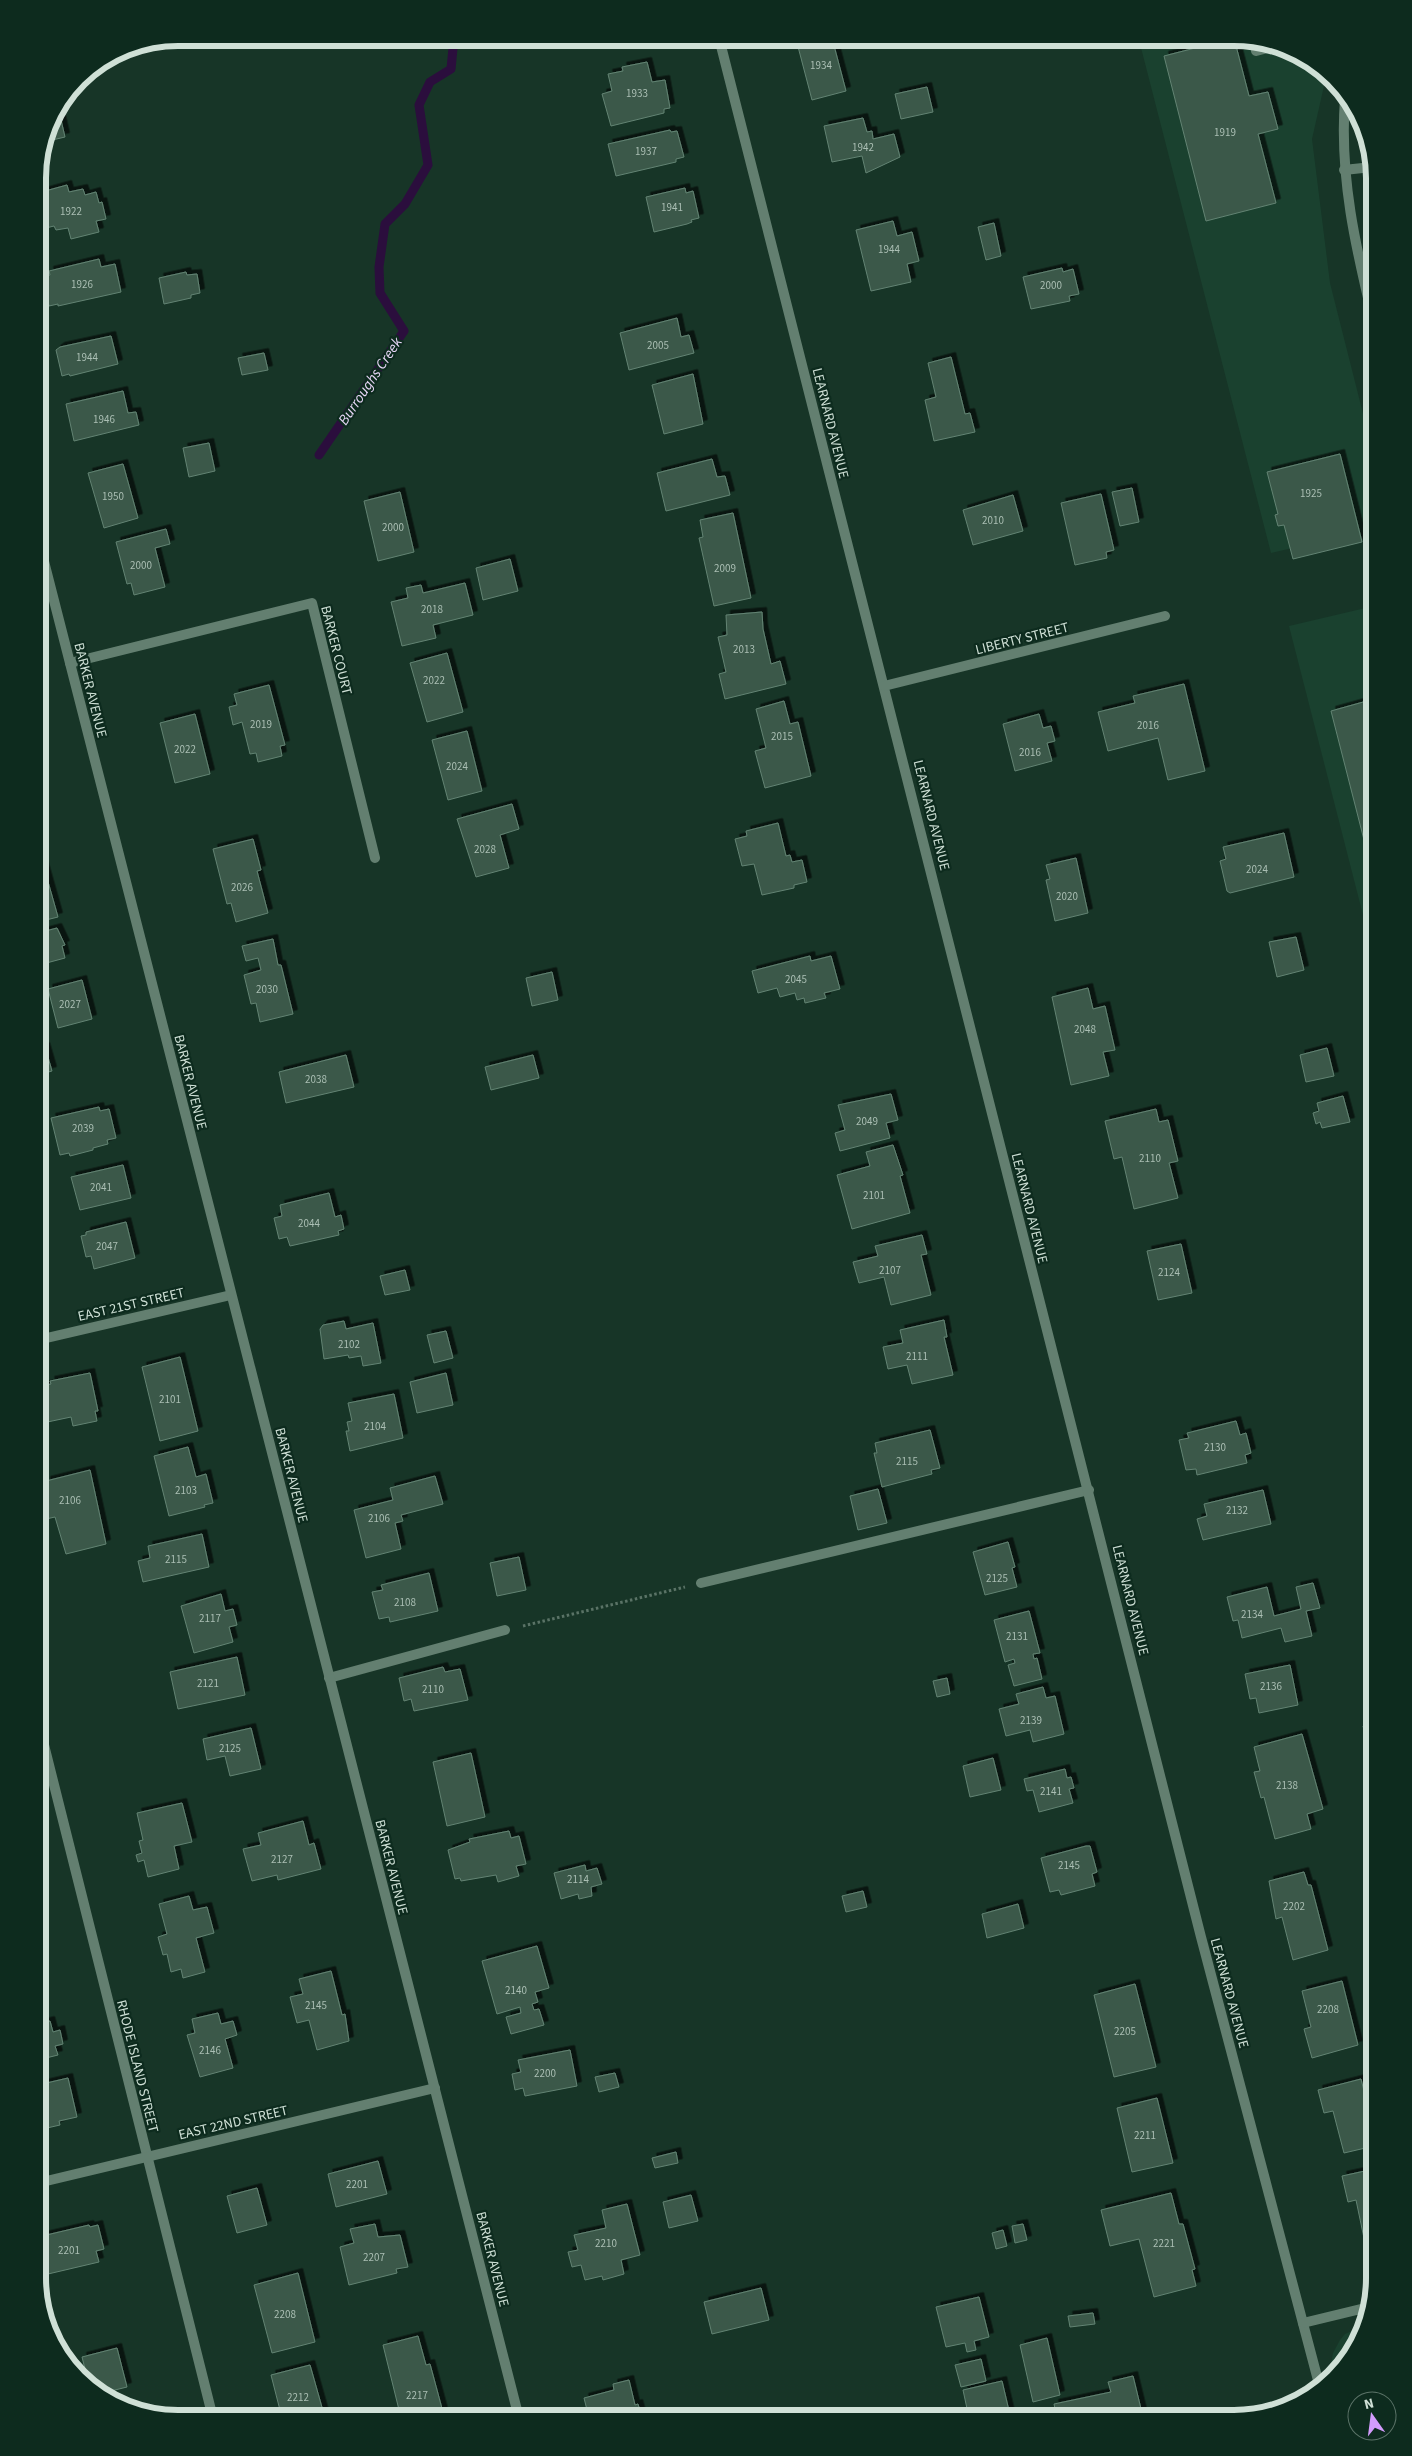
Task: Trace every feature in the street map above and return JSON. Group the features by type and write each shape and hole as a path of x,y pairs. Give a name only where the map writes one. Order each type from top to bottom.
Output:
{"street":[{"name":"LEARNARD AVENUE","path":"721,47 1201,1937 1318,2379"},
{"path":"1256,51 1262,49"},
{"path":"1345,107 1344,170 1356,246 1366,289"},
{"path":"1344,170 1365,169"},
{"name":"BARKER AVENUE","path":"47,572 517,2409"},
{"name":"BARKER COURT","path":"70,663 312,603 375,858"},
{"name":"LIBERTY STREET","path":"884,686 1165,616"},
{"name":"EAST 21ST STREET","path":"46,1338 232,1295"},
{"path":"701,1583 1088,1490"},
{"path":"329,1678 505,1630"},
{"name":"RHODE ISLAND STREET","path":"46,1754 212,2409"},
{"name":"EAST 22ND STREET","path":"46,2182 435,2088"},
{"path":"1303,2323 1362,2309"}],"path":[{"path":"505,1630 701,1583"}],"shaded area":[{"path":"1141,47 1242,47 1260,49 1292,60 1307,68 1325,83 1312,139 1330,283 1366,425 1366,531 1271,553"},
{"path":"1366,608 1366,927 1289,626"},
{"path":"1355,2330 1348,2344 1330,2368 1333,2353 1345,2334"}],"building":[{"path":"798,47 834,47 846,91 812,100"},
{"path":"1199,47 1236,47 1249,96 1268,92 1278,129 1258,134 1276,203 1206,221 1164,56"},
{"path":"647,62 652,82 665,80 670,108 664,109 664,113 611,126 602,94 612,91 608,74 623,71 622,67"},
{"path":"927,87 933,112 901,119 895,94"},
{"path":"863,118 867,132 872,131 873,139 894,134 900,157 866,173 862,156 832,162 824,126"},
{"path":"60,120 65,137 52,140 56,128"},
{"path":"670,130 671,132 677,131 684,157 676,159 676,162 616,176 608,144"},
{"path":"67,185 69,192 83,189 85,195 96,192 99,203 102,202 106,219 96,221 99,232 71,239 68,228 56,230 54,226 47,228 47,191"},
{"path":"685,188 686,193 693,191 699,218 691,220 692,222 687,224 654,232 646,197"},
{"path":"893,221 897,236 912,232 919,261 907,264 911,282 871,291 856,230"},
{"path":"994,223 1001,256 986,260 978,227"},
{"path":"99,259 101,267 115,264 121,292 58,306 58,304 49,306 47,296 47,276 50,275 49,271"},
{"path":"1062,268 1063,272 1073,269 1079,294 1069,296 1070,301 1031,309 1023,277"},
{"path":"186,272 187,275 197,274 200,293 191,295 191,298 164,304 159,278"},
{"path":"677,318 681,337 689,335 694,353 629,370 620,333"},
{"path":"111,336 118,364 70,376 69,374 62,376 56,350 60,347"},
{"path":"264,353 268,370 242,375 238,358"},
{"path":"951,357 965,414 970,413 975,432 934,441 925,400 936,397 928,363"},
{"path":"693,374 703,424 664,434 652,385"},
{"path":"123,391 128,413 136,412 139,425 74,441 66,404"},
{"path":"209,443 215,471 189,477 183,448"},
{"path":"1340,454 1362,542 1293,559 1284,525 1278,526 1275,515 1278,514 1267,472"},
{"path":"712,459 717,477 725,476 730,495 666,511 657,473"},
{"path":"123,464 138,518 104,528 88,473"},
{"path":"1132,488 1139,522 1120,526 1112,492"},
{"path":"400,492 414,552 378,561 364,501"},
{"path":"1101,494 1114,550 1106,552 1107,558 1075,565 1061,503"},
{"path":"1013,495 1023,531 973,545 963,510"},
{"path":"733,513 751,598 714,606 699,538 703,537 700,520"},
{"path":"166,529 170,544 155,548 165,587 134,595 131,583 127,584 116,542"},
{"path":"510,559 518,591 483,600 476,568"},
{"path":"465,583 473,615 433,625 436,638 402,646 391,602 408,598 406,588 421,585 423,593"},
{"path":"762,612 763,629 771,664 780,661 786,684 725,699 719,674 726,672 718,637 727,635 726,615"},
{"path":"447,653 463,712 427,722 410,663"},
{"path":"1184,684 1205,771 1168,780 1158,738 1108,751 1098,712 1135,703 1133,696"},
{"path":"269,685 285,745 280,746 282,756 258,762 256,753 250,754 242,722 233,725 229,707 237,705 234,694"},
{"path":"784,701 790,724 798,722 811,776 765,788 755,751 766,748 756,709"},
{"path":"1366,701 1366,848 1331,711"},
{"path":"195,714 210,774 175,783 160,723"},
{"path":"1039,714 1043,728 1051,726 1055,741 1047,743 1052,761 1015,771 1003,724"},
{"path":"467,731 482,791 448,800 432,740"},
{"path":"512,804 519,829 500,835 509,868 476,877 457,819"},
{"path":"778,823 786,856 790,855 792,862 802,860 807,882 794,885 794,888 762,895 754,864 742,866 735,839 747,836 746,831"},
{"path":"1284,833 1294,877 1230,893 1227,891 1220,861 1226,859 1223,847"},
{"path":"253,839 261,870 257,871 268,913 236,922 231,903 227,904 213,849"},
{"path":"1076,858 1088,913 1055,921 1046,880 1050,879 1046,865"},
{"path":"47,877 58,917 47,920"},
{"path":"57,928 65,945 62,946 65,958 47,963 47,931"},
{"path":"1296,937 1304,970 1277,977 1269,942"},
{"path":"273,939 278,965 281,965 293,1014 260,1022 256,1003 251,1004 244,975 261,970 258,958 246,961 242,946"},
{"path":"810,956 811,961 831,956 840,989 824,993 826,998 805,1003 804,998 797,1000 795,993 780,997 777,988 758,993 752,971"},
{"path":"552,972 558,1000 532,1006 526,978"},
{"path":"82,980 92,1019 58,1028 48,989"},
{"path":"1088,988 1093,1009 1105,1006 1115,1050 1103,1052 1109,1076 1071,1085 1052,997"},
{"path":"1327,1048 1334,1076 1306,1082 1300,1055"},
{"path":"47,1052 52,1071 47,1073"},
{"path":"346,1055 354,1087 286,1103 279,1072"},
{"path":"533,1055 539,1078 491,1090 485,1067"},
{"path":"891,1094 898,1120 886,1123 890,1138 840,1151 835,1133 845,1130 838,1105"},
{"path":"1343,1096 1350,1122 1322,1128 1320,1122 1316,1124 1313,1113 1319,1111 1317,1103"},
{"path":"99,1107 100,1111 109,1109 116,1138 107,1140 108,1144 93,1148 93,1150 70,1156 69,1153 60,1155 51,1118"},
{"path":"1156,1109 1159,1122 1168,1120 1178,1161 1169,1163 1178,1198 1134,1209 1122,1157 1114,1159 1105,1121"},
{"path":"893,1145 903,1175 900,1176 910,1213 852,1229 837,1175 870,1166 866,1152"},
{"path":"123,1165 131,1198 80,1210 71,1177"},
{"path":"329,1193 335,1217 341,1215 344,1229 338,1231 339,1235 290,1246 287,1237 279,1239 274,1218 282,1216 280,1205"},
{"path":"126,1222 135,1258 94,1269 91,1256 86,1257 81,1236 86,1235 86,1232"},
{"path":"922,1235 927,1254 921,1255 931,1295 891,1305 884,1277 859,1283 853,1262 878,1256 875,1246"},
{"path":"1181,1244 1192,1293 1158,1300 1147,1251"},
{"path":"405,1270 410,1290 385,1295 380,1276"},
{"path":"944,1320 947,1337 944,1337 953,1375 912,1384 907,1365 888,1369 883,1347 903,1343 900,1330"},
{"path":"344,1321 346,1329 373,1323 381,1363 363,1366 361,1356 349,1358 348,1355 324,1359 320,1329 323,1325"},
{"path":"446,1331 453,1358 434,1363 427,1335"},
{"path":"180,1357 198,1431 160,1441 142,1367"},
{"path":"90,1373 98,1411 95,1411 97,1421 73,1426 71,1417 46,1422 46,1385 51,1384 50,1381"},
{"path":"446,1373 453,1405 417,1413 410,1382"},
{"path":"394,1394 403,1438 350,1451 346,1431 349,1431 347,1422 352,1421 348,1403"},
{"path":"1236,1421 1240,1435 1246,1433 1251,1453 1245,1455 1247,1463 1197,1475 1196,1469 1186,1470 1179,1440 1189,1438 1187,1433"},
{"path":"930,1430 940,1468 931,1470 932,1474 882,1487 874,1453 877,1453 875,1443"},
{"path":"188,1447 196,1477 206,1474 213,1503 204,1505 205,1507 169,1516 154,1456"},
{"path":"90,1470 106,1544 66,1554 55,1517 46,1519 46,1481"},
{"path":"435,1476 443,1504 401,1515 403,1521 395,1523 401,1549 366,1558 354,1510 393,1500 390,1488"},
{"path":"878,1489 887,1523 858,1530 850,1496"},
{"path":"1263,1490 1271,1524 1203,1540 1197,1519 1207,1516 1204,1504"},
{"path":"202,1534 209,1567 143,1582 138,1561 150,1558 148,1546"},
{"path":"1008,1542 1015,1567 1012,1568 1017,1587 985,1595 973,1552"},
{"path":"519,1557 526,1590 497,1596 490,1563"},
{"path":"429,1573 438,1611 390,1622 389,1617 379,1619 372,1592 383,1590 381,1585"},
{"path":"1313,1583 1320,1608 1306,1611 1312,1636 1285,1642 1281,1628 1242,1638 1238,1620 1233,1621 1227,1597 1267,1587 1274,1616 1301,1609 1296,1587"},
{"path":"221,1594 225,1611 233,1609 237,1625 229,1627 233,1642 194,1653 181,1606"},
{"path":"1029,1611 1040,1653 1033,1654 1034,1659 1037,1658 1042,1679 1014,1686 1008,1665 1015,1663 1014,1659 1005,1662 994,1620"},
{"path":"237,1657 245,1695 178,1709 170,1672"},
{"path":"1290,1665 1298,1705 1259,1713 1256,1698 1250,1699 1245,1674"},
{"path":"443,1667 445,1672 460,1669 468,1700 414,1711 411,1699 404,1701 399,1678"},
{"path":"947,1678 950,1694 937,1697 933,1681"},
{"path":"1043,1687 1046,1698 1055,1696 1064,1734 1033,1742 1030,1730 1006,1736 999,1709 1019,1704 1016,1694"},
{"path":"1366,1725 1366,1737 1363,1726"},
{"path":"251,1728 261,1769 230,1776 225,1756 207,1760 203,1739"},
{"path":"1302,1734 1323,1809 1307,1814 1311,1829 1275,1839 1264,1797 1261,1798 1254,1772 1260,1771 1254,1747"},
{"path":"471,1753 485,1817 447,1826 433,1762"},
{"path":"993,1758 1001,1790 970,1797 963,1766"},
{"path":"1065,1769 1067,1778 1071,1777 1074,1788 1069,1789 1073,1803 1039,1812 1033,1790 1027,1791 1024,1779"},
{"path":"182,1803 192,1842 174,1846 179,1869 148,1877 144,1860 138,1862 136,1855 142,1853 139,1841 143,1840 137,1813"},
{"path":"303,1821 309,1845 314,1843 321,1869 278,1880 277,1875 252,1881 243,1849 261,1845 258,1833"},
{"path":"509,1831 511,1838 519,1836 526,1864 516,1866 519,1876 498,1882 496,1875 461,1881 460,1878 455,1879 448,1850 470,1842 469,1839"},
{"path":"1090,1846 1097,1872 1092,1874 1095,1886 1061,1895 1059,1890 1050,1892 1041,1858"},
{"path":"585,1865 586,1871 597,1868 602,1884 591,1887 592,1896 579,1899 578,1894 561,1899 554,1873"},
{"path":"1304,1872 1308,1885 1311,1885 1328,1950 1293,1960 1282,1917 1276,1919 1269,1881"},
{"path":"863,1891 867,1907 846,1912 842,1896"},
{"path":"189,1896 193,1910 207,1907 214,1933 196,1938 205,1972 183,1978 181,1969 171,1972 167,1954 163,1955 158,1937 167,1934 159,1904"},
{"path":"1018,1904 1024,1928 987,1938 982,1914"},
{"path":"537,1946 549,1988 535,1992 538,2002 532,2004 534,2010 539,2009 544,2025 511,2034 506,2017 521,2013 520,2007 497,2014 482,1961"},
{"path":"331,1971 342,2015 345,2014 349,2041 317,2050 309,2020 297,2023 290,1997 303,1994 299,1979"},
{"path":"1342,1981 1358,2045 1312,2058 1304,2029 1311,2027 1302,1991"},
{"path":"1135,1984 1156,2067 1114,2077 1094,1995"},
{"path":"218,2013 221,2024 233,2021 237,2035 225,2039 233,2068 200,2077 187,2035 195,2033 192,2019"},
{"path":"50,2021 53,2032 60,2030 63,2044 55,2046 58,2055 46,2058 46,2022"},
{"path":"570,2050 577,2086 525,2096 523,2088 515,2090 512,2074 521,2072 518,2060"},
{"path":"615,2073 619,2087 599,2092 595,2077"},
{"path":"68,2078 77,2117 59,2121 60,2125 47,2128 46,2083"},
{"path":"1361,2079 1366,2099 1366,2148 1344,2153 1333,2111 1324,2113 1318,2090"},
{"path":"1157,2098 1173,2163 1132,2172 1117,2108"},
{"path":"676,2152 678,2163 655,2168 652,2158"},
{"path":"378,2161 387,2194 336,2207 328,2174"},
{"path":"1366,2171 1366,2243 1356,2200 1348,2202 1342,2176"},
{"path":"257,2188 267,2225 237,2233 227,2196"},
{"path":"1171,2193 1179,2224 1183,2224 1195,2269 1192,2270 1196,2286 1154,2297 1139,2239 1110,2246 1101,2210"},
{"path":"691,2195 698,2221 669,2228 663,2202"},
{"path":"627,2204 640,2255 621,2260 624,2274 603,2280 602,2276 585,2280 581,2265 572,2267 568,2252 578,2250 574,2235 606,2228 602,2210"},
{"path":"375,2224 378,2237 400,2235 408,2267 396,2269 397,2273 349,2285 340,2247 354,2243 350,2229"},
{"path":"1023,2224 1027,2240 1015,2243 1012,2226"},
{"path":"89,2225 90,2227 98,2225 104,2249 96,2251 99,2262 48,2274 46,2266 46,2235"},
{"path":"1003,2230 1007,2246 996,2249 992,2233"},
{"path":"298,2273 315,2342 272,2353 254,2285"},
{"path":"761,2288 769,2320 712,2334 704,2302"},
{"path":"979,2297 989,2337 974,2341 976,2350 967,2352 965,2343 946,2347 936,2307"},
{"path":"1093,2313 1095,2324 1070,2327 1068,2316"},
{"path":"418,2336 426,2365 430,2364 442,2409 399,2409 383,2345"},
{"path":"1047,2338 1060,2395 1033,2402 1020,2345"},
{"path":"117,2348 127,2387 111,2391 105,2388 86,2372 82,2357"},
{"path":"981,2359 986,2381 961,2387 955,2365"},
{"path":"310,2365 322,2409 280,2409 271,2375"},
{"path":"1133,2376 1141,2410 1055,2410 1054,2404 1111,2392 1108,2382"},
{"path":"629,2380 635,2405 638,2404 640,2409 587,2409 584,2398 614,2390 613,2384"},
{"path":"1002,2381 1009,2410 967,2410 963,2390"}],"waterway":[{"name":"Burroughs Creek","path":"319,455 404,331 380,293 379,267 385,224 405,204 428,165 419,105 430,82 451,69 453,46"}]}
